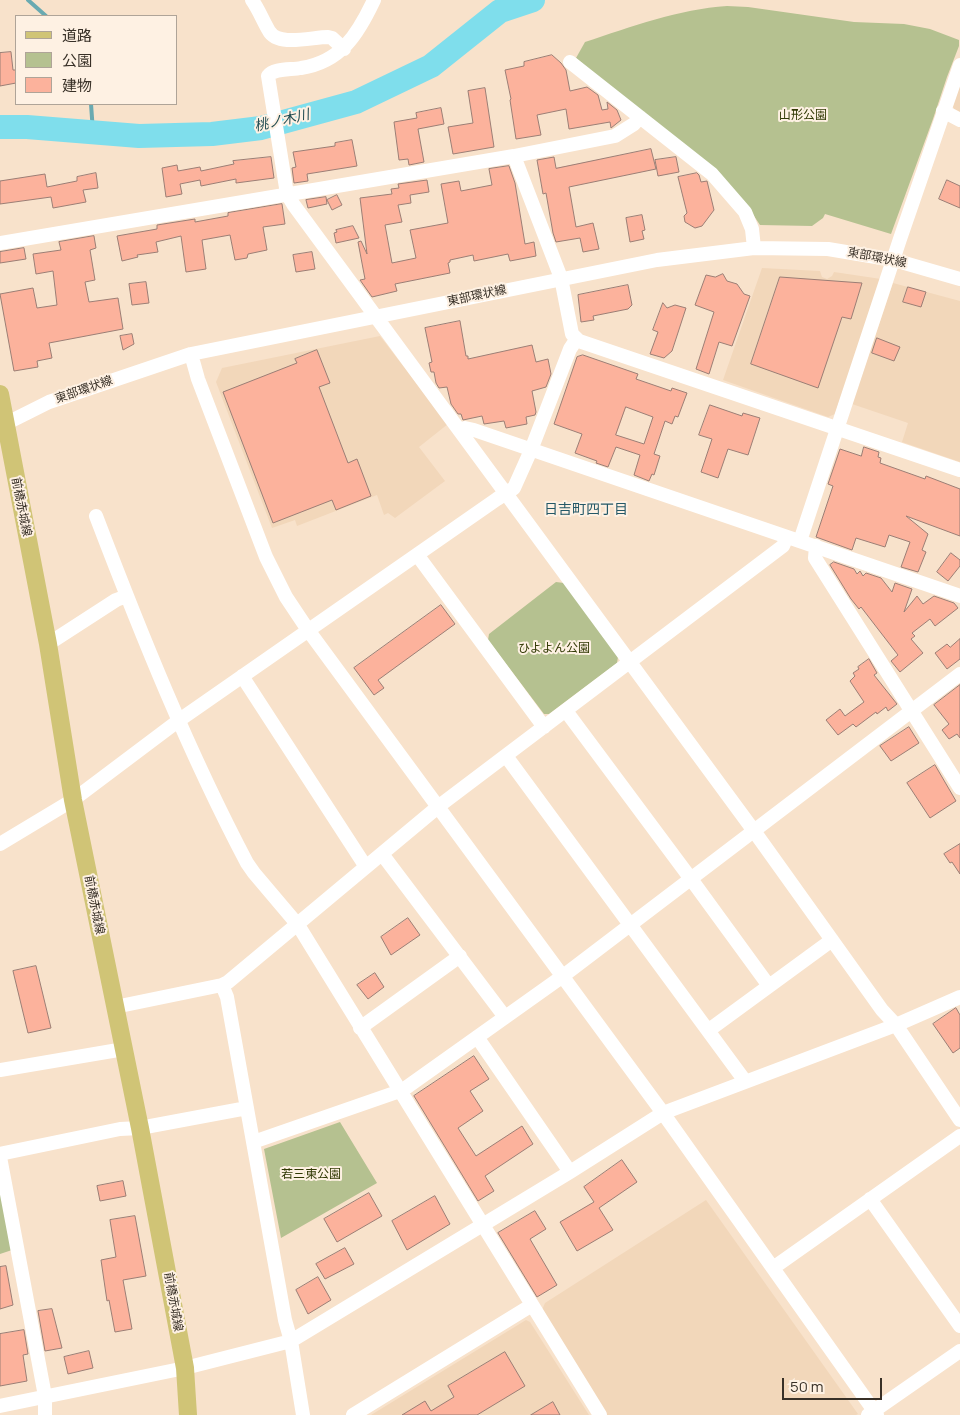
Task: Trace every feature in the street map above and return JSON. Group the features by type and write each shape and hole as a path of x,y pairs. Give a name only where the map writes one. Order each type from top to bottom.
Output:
{"main road":[{"name":"前橋赤城線","path":"0,394 3,426 48,644 73,800 140,1128 185,1368 188,1415"}],"street":[{"path":"252,0 269,33 275,38 291,40 328,37 344,49"},
{"path":"374,0 363,21 344,49 331,58 313,65 269,73 268,81 277,140 288,194 390,337 754,831 882,1010 896,1025 960,1120"},
{"path":"570,62 712,174 745,212 750,222 754,248"},
{"path":"115,1007 222,986 298,925 439,806 794,539 838,430 943,111 960,65"},
{"path":"943,111 960,120"},
{"path":"0,242 514,156 615,136 634,124 640,117"},
{"path":"514,156 561,278 572,334 576,340 960,470"},
{"name":"東部環状線","path":"3,426 48,402 191,354 657,260 754,248 828,249 894,260 960,280"},
{"path":"0,844 73,800 178,721 514,488 531,450 570,349 576,340"},
{"path":"191,354 198,379 266,557 286,597 308,630 663,1113 773,1268 873,1414 960,1351"},
{"path":"460,431 469,428 960,596"},
{"path":"96,516 178,721 248,863 254,873 298,925 600,1415"},
{"path":"816,546 815,558 960,788"},
{"path":"418,556 544,727"},
{"path":"48,644 116,600 127,596"},
{"path":"253,1140 259,1140 400,1091 563,976 960,674"},
{"path":"242,676 366,867"},
{"path":"566,711 769,986"},
{"path":"506,756 745,1081"},
{"path":"382,854 505,1017"},
{"path":"709,1030 832,940"},
{"path":"360,1028 460,956"},
{"path":"222,986 226,997 247,1108 285,1320 291,1341 303,1415"},
{"path":"0,1406 185,1368 291,1341 484,1225 663,1113 896,1025 960,998"},
{"path":"477,1037 570,1172"},
{"path":"0,1070 124,1049"},
{"path":"45,1415 45,1396 0,1156 120,1129 140,1128 247,1108"},
{"path":"773,1268 960,1136"},
{"path":"870,1199 960,1326"},
{"path":"353,1415 532,1305"}],"shaded area":[{"path":"960,84 960,114 955,112 952,104"},
{"path":"762,268 820,271 822,277 827,279 834,272 881,279 835,414 828,417 723,380"},
{"path":"893,283 960,301 960,462 902,442 908,423 852,404"},
{"path":"380,336 448,424 419,447 445,481 395,518 388,513 384,515 377,495 297,526 295,520 272,528 216,382 222,368"},
{"path":"706,1200 858,1414 607,1415 542,1310 545,1303"},
{"path":"526,1320 530,1322 589,1415 371,1415"}],"green space":[{"name":"山形公園","path":"727,6 748,7 854,22 904,24 930,29 959,40 959,46 891,234 825,214 823,218 812,226 760,225 744,201 576,58 585,42 673,15"},
{"name":"ひよよん公園","path":"556,582 564,583 618,657 617,663 549,714 544,714 488,640 489,634"},
{"name":"若三東公園","path":"340,1122 377,1183 281,1238 264,1149"},
{"path":"0,1179 12,1250 0,1254"}],"building":[{"path":"11,52 13,70 15,70 15,83 0,86 0,53"},
{"path":"552,55 566,70 570,91 587,87 598,95 602,110 608,109 607,102 617,110 621,120 611,128 610,122 569,129 566,109 537,115 541,135 516,139 505,70 524,66 524,62"},
{"path":"485,88 494,147 453,154 448,127 473,123 468,91"},
{"path":"441,108 444,124 418,129 424,162 409,165 408,159 399,160 394,122 417,118 416,113"},
{"path":"352,140 357,166 307,174 308,181 294,183 292,168 296,167 293,152 335,146 335,143"},
{"path":"651,149 656,169 569,187 576,227 593,223 599,249 583,252 580,238 556,242 546,193 543,194 537,160 554,157 556,168"},
{"path":"271,157 274,178 236,183 236,179 201,186 200,180 180,184 182,194 166,197 162,168 177,165 178,171 200,167 201,171 234,164 233,161"},
{"path":"676,157 679,172 658,176 655,160"},
{"path":"509,166 515,183 525,244 534,242 536,256 510,261 508,254 474,261 473,255 450,260 448,263 450,273 395,284 397,291 372,297 360,280 365,279 358,242 361,241 367,254 360,198 392,194 391,189 399,188 398,184 427,180 429,192 410,195 411,203 398,205 402,222 385,225 392,263 416,258 410,230 448,223 441,184 459,181 461,191 492,185 489,169"},
{"path":"96,173 98,188 83,190 86,202 53,208 51,197 0,204 0,181 45,174 47,187 77,181 77,177"},
{"path":"697,173 701,182 707,181 714,210 702,226 695,228 685,222 684,216 687,213 678,177"},
{"path":"947,180 960,186 960,208 939,199"},
{"path":"337,195 342,205 332,210 327,200"},
{"path":"326,197 327,204 308,208 306,200"},
{"path":"282,204 285,224 263,227 267,250 248,254 247,258 235,260 230,235 202,240 206,269 186,272 181,236 156,242 158,252 137,255 138,257 122,261 117,236 157,229 157,225 195,219 195,222 228,216 228,213"},
{"path":"642,215 645,230 642,231 644,239 630,242 626,218"},
{"path":"353,226 359,238 336,243 334,233 337,232 336,230"},
{"path":"94,236 96,248 90,250 95,280 85,282 89,302 118,298 123,329 49,343 52,358 37,361 38,367 14,371 0,294 33,288 37,308 57,305 53,271 36,274 33,254 61,250 59,242"},
{"path":"24,248 26,259 0,263 0,252"},
{"path":"312,252 315,269 296,272 293,255"},
{"path":"723,274 727,281 737,284 744,294 750,296 732,346 719,342 709,374 696,369 714,312 695,305 706,275 715,277"},
{"path":"780,277 862,283 851,319 842,317 818,388 751,364"},
{"path":"146,282 149,303 132,305 129,284"},
{"path":"628,285 632,305 628,309 593,316 594,320 581,322 578,295"},
{"path":"908,287 926,292 921,307 903,302"},
{"path":"663,303 667,308 675,305 686,308 672,351 664,358 650,354 658,332 653,330"},
{"path":"460,321 468,359 532,345 536,362 548,359 551,374 546,387 532,391 536,412 535,415 526,417 527,424 506,428 504,421 484,424 482,416 463,420 461,414 458,414 451,404 447,387 439,388 434,372 431,372 429,363 432,362 425,328"},
{"path":"132,334 134,344 123,350 120,336"},
{"path":"877,338 900,347 894,361 872,353"},
{"path":"317,350 330,383 319,387 348,463 357,459 371,496 336,510 332,500 273,523 223,392 297,363 295,359"},
{"path":"583,355 638,374 636,379 671,391 672,388 687,393 678,417 675,416 672,424 665,421 654,454 660,456 654,475 652,474 649,481 634,475 640,455 616,447 608,467 596,463 597,461 575,453 582,434 554,424 577,357","holes":["626,407 653,417 644,444 616,435"]},
{"path":"710,405 742,416 743,413 760,418 748,455 728,449 718,478 701,472 712,439 699,435"},
{"path":"864,447 879,452 880,463 925,479 926,476 960,489 960,536 906,516 928,534 922,550 926,552 918,572 901,567 910,542 889,535 885,547 856,538 852,550 816,537 833,486 828,484 840,449 861,456"},
{"path":"951,553 960,560 960,566 948,581 937,572"},
{"path":"834,562 854,569 857,574 860,571 863,576 866,573 881,578 892,592 895,583 912,589 904,612 917,596 923,604 934,596 954,603 958,608 935,626 930,619 912,633 915,636 911,639 923,653 900,672 891,661 898,655 861,607 859,609 851,599 830,565"},
{"path":"441,605 455,624 378,680 384,688 374,695 354,668"},
{"path":"960,639 960,659 947,669 935,653 947,644 950,647"},
{"path":"869,659 877,673 874,675 897,704 888,711 886,707 877,714 876,712 856,727 853,724 838,735 826,720 840,709 845,716 864,702 850,681 855,676 853,673 859,669 858,667"},
{"path":"960,685 960,738 957,734 949,739 942,730 949,724 934,705"},
{"path":"909,727 919,743 891,761 880,746"},
{"path":"935,765 956,801 930,818 907,783"},
{"path":"960,844 960,874 944,854"},
{"path":"408,918 420,935 391,955 381,937"},
{"path":"36,966 51,1028 28,1033 13,971"},
{"path":"375,973 384,987 368,999 357,985"},
{"path":"956,1008 960,1015 960,1048 953,1053 933,1024"},
{"path":"474,1056 489,1079 470,1091 483,1111 458,1128 476,1156 522,1126 533,1144 485,1176 494,1191 478,1201 414,1096"},
{"path":"622,1160 637,1182 599,1208 613,1230 577,1251 560,1222 594,1202 584,1187"},
{"path":"123,1181 126,1196 100,1201 97,1186"},
{"path":"369,1193 382,1216 337,1242 324,1219"},
{"path":"435,1196 450,1224 407,1250 392,1221"},
{"path":"535,1211 546,1229 530,1239 557,1285 537,1297 498,1233"},
{"path":"135,1216 146,1276 123,1280 132,1329 115,1332 109,1300 107,1301 101,1260 116,1257 110,1220"},
{"path":"345,1248 354,1264 325,1279 316,1264"},
{"path":"6,1266 13,1305 0,1309 0,1267"},
{"path":"318,1277 331,1300 308,1314 296,1290"},
{"path":"52,1309 62,1348 45,1351 38,1311"},
{"path":"24,1330 28,1354 23,1355 27,1381 0,1386 0,1334"},
{"path":"89,1351 93,1368 68,1374 64,1357"},
{"path":"505,1352 525,1386 477,1415 402,1415 425,1401 431,1411 454,1397 448,1386"},
{"path":"553,1402 560,1415 531,1415"}],"waterway":[{"path":"28,0 45,15"},
{"name":"桃ノ木川","path":"0,127 27,127 139,136 212,134 261,128 356,102 431,66 500,11 533,0"},
{"path":"91,105 93,132"}],"district":[{"name":"日吉町四丁目","path":"586,510"}]}
